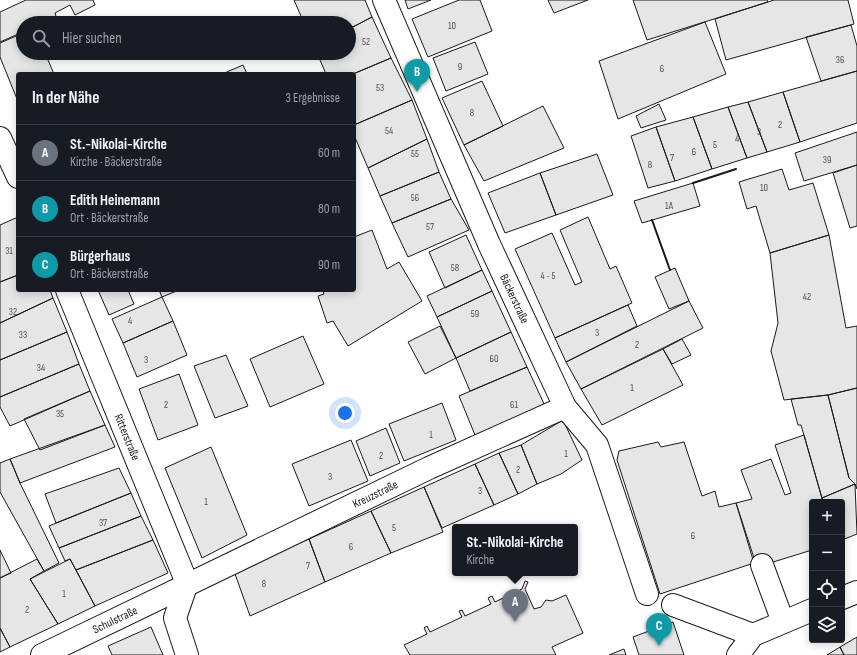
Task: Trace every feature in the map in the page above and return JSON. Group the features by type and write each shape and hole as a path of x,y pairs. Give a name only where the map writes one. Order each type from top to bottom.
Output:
{"street":[{"name":"Bäckerstraße","path":"384,0 489,244 564,407 597,445 647,594"},
{"path":"0,138 16,173"},
{"name":"Ritterstraße","path":"68,292 188,583"},
{"name":"Kreuzstraße","path":"188,583 422,472 564,407"},
{"path":"762,565 783,622"},
{"path":"188,583 175,618 188,655"},
{"name":"Schulstraße","path":"42,655 188,583"},
{"path":"845,597 857,592"},
{"path":"673,605 753,635"},
{"path":"738,655 753,635 809,611"}],"building":[{"path":"26,0 93,0 95,5 75,15 70,5 55,13 56,16 16,16 16,35 0,42 0,12"},
{"path":"294,0 365,0 372,17 356,25 356,16 301,16"},
{"path":"405,0 431,0 408,9"},
{"path":"459,0 480,0 492,31 428,57 412,19"},
{"path":"548,0 588,0 554,13"},
{"path":"633,0 767,0 768,2 647,40"},
{"path":"774,0 848,0 854,24 726,60 715,19"},
{"path":"372,17 391,58 356,73 325,72 320,60 356,60 356,25"},
{"path":"705,22 726,74 618,119 599,61"},
{"path":"851,25 857,46 857,71 821,81 806,37"},
{"path":"16,36 16,60 48,60 53,72 16,72 16,97 0,57 0,43"},
{"path":"475,42 488,74 446,91 433,58"},
{"path":"391,58 412,100 356,124 356,73"},
{"path":"243,65 246,72 227,72"},
{"path":"857,71 857,123 800,142 783,92"},
{"path":"482,81 503,126 464,145 442,98"},
{"path":"783,92 800,142 767,152 748,102"},
{"path":"412,100 427,139 368,168 356,140 356,124"},
{"path":"748,102 767,152 747,158 728,107"},
{"path":"659,104 666,120 641,128 636,116"},
{"path":"543,106 564,148 484,181 464,145"},
{"path":"728,107 747,158 712,169 693,117"},
{"path":"693,117 712,169 675,181 656,127"},
{"path":"656,127 675,181 648,188 631,136"},
{"path":"857,132 857,165 804,181 795,153"},
{"path":"427,139 439,172 380,196 368,168"},
{"path":"597,154 613,195 556,215 540,173"},
{"path":"857,165 857,226 850,228 833,173"},
{"path":"782,169 789,190 813,183 829,235 770,253 756,206 747,209 739,182"},
{"path":"439,172 451,199 392,223 380,196"},
{"path":"540,173 556,215 505,233 488,193"},
{"path":"693,183 700,206 642,223 634,201"},
{"path":"451,199 469,230 408,257 392,223"},
{"path":"588,217 610,269 616,266 632,303 555,338 515,249 552,233 575,285 582,282 560,230"},
{"path":"16,218 16,276 0,282 0,225"},
{"path":"372,230 387,269 399,262 422,301 348,346 333,321 327,323 318,296 324,294 324,292 356,292 356,236"},
{"path":"466,235 482,270 445,288 429,252"},
{"path":"829,235 846,328 857,326 857,388 828,395 784,400 771,351 778,323 770,253"},
{"path":"675,268 689,301 669,309 655,277"},
{"path":"482,270 492,291 437,317 427,296"},
{"path":"16,276 16,292 51,292 53,298 0,323 0,282"},
{"path":"492,291 511,332 456,358 437,317"},
{"path":"99,292 129,292 134,304 109,315"},
{"path":"160,292 174,292 162,297"},
{"path":"162,297 173,321 123,343 112,319"},
{"path":"53,298 67,332 0,360 0,323"},
{"path":"689,301 703,328 581,389 566,362"},
{"path":"628,305 637,326 566,362 555,338"},
{"path":"173,321 187,355 137,377 123,343"},
{"path":"440,326 456,358 425,374 408,342"},
{"path":"67,332 79,364 0,397 0,360"},
{"path":"511,332 527,367 470,391 456,358"},
{"path":"303,336 324,384 270,407 250,359"},
{"path":"682,339 691,355 672,364 663,349"},
{"path":"663,349 683,385 602,425 581,389"},
{"path":"226,355 248,406 215,418 194,366"},
{"path":"79,364 90,391 10,426 0,407 0,397"},
{"path":"527,367 545,406 475,435 459,396"},
{"path":"179,374 198,425 158,440 139,389"},
{"path":"857,388 857,489 855,484 849,478 828,395"},
{"path":"90,391 105,425 40,450 24,419"},
{"path":"828,395 849,478 855,484 822,498 801,425 798,425 791,399"},
{"path":"442,403 456,440 404,461 389,424"},
{"path":"563,420 582,460 561,474 537,484 521,445"},
{"path":"105,425 115,447 20,483 10,459"},
{"path":"386,428 400,463 370,476 356,441"},
{"path":"804,435 822,499 809,499 809,551 757,567 736,503 752,499 741,470 771,459 785,495 791,493 775,445"},
{"path":"351,440 368,481 309,506 292,464"},
{"path":"658,442 661,447 684,442 702,496 715,491 719,507 736,503 754,563 660,594 617,460 619,451"},
{"path":"521,445 537,484 518,494 499,453"},
{"path":"211,447 247,535 202,558 165,468"},
{"path":"499,453 518,494 494,505 475,464"},
{"path":"10,459 59,563 44,571 0,492 0,463"},
{"path":"475,464 494,505 442,528 424,487"},
{"path":"119,468 131,493 56,523 45,494"},
{"path":"855,484 857,534 845,539 845,499 822,498"},
{"path":"424,487 443,532 391,553 371,511"},
{"path":"131,493 141,516 59,548 49,526"},
{"path":"371,511 391,553 325,582 309,539"},
{"path":"141,516 153,540 76,570 70,559 65,561 59,548"},
{"path":"309,539 325,582 250,616 234,571"},
{"path":"153,540 168,573 95,606 76,570"},
{"path":"0,550 11,573 0,578"},
{"path":"37,559 44,571 30,579 58,624 10,647 0,628 0,578"},
{"path":"70,559 95,606 58,624 30,579"},
{"path":"525,581 528,582 525,589 534,609 541,607 546,600 552,601 566,595 583,633 552,647 556,655 410,655 404,645 427,634 424,628 427,626 430,632 462,617 459,611 462,610 465,616 491,604 488,598 492,596 495,602 522,589"},
{"path":"673,622 684,655 639,655 633,637"},
{"path":"151,627 163,655 112,655 108,646"},
{"path":"0,628 10,647 0,652"},
{"path":"857,637 857,655 844,655 840,647"},
{"path":"840,647 844,655 827,655"},
{"path":"624,649 626,655 609,655"}],"wall":[{"path":"693,183 736,169"},
{"path":"652,220 670,270"}],"place":[{"name":"Edith Heinemann","path":"417,92"},
{"name":"St.-Nikolai-Kirche","path":"515,622"},
{"name":"Bürgerhaus","path":"659,646"}]}
